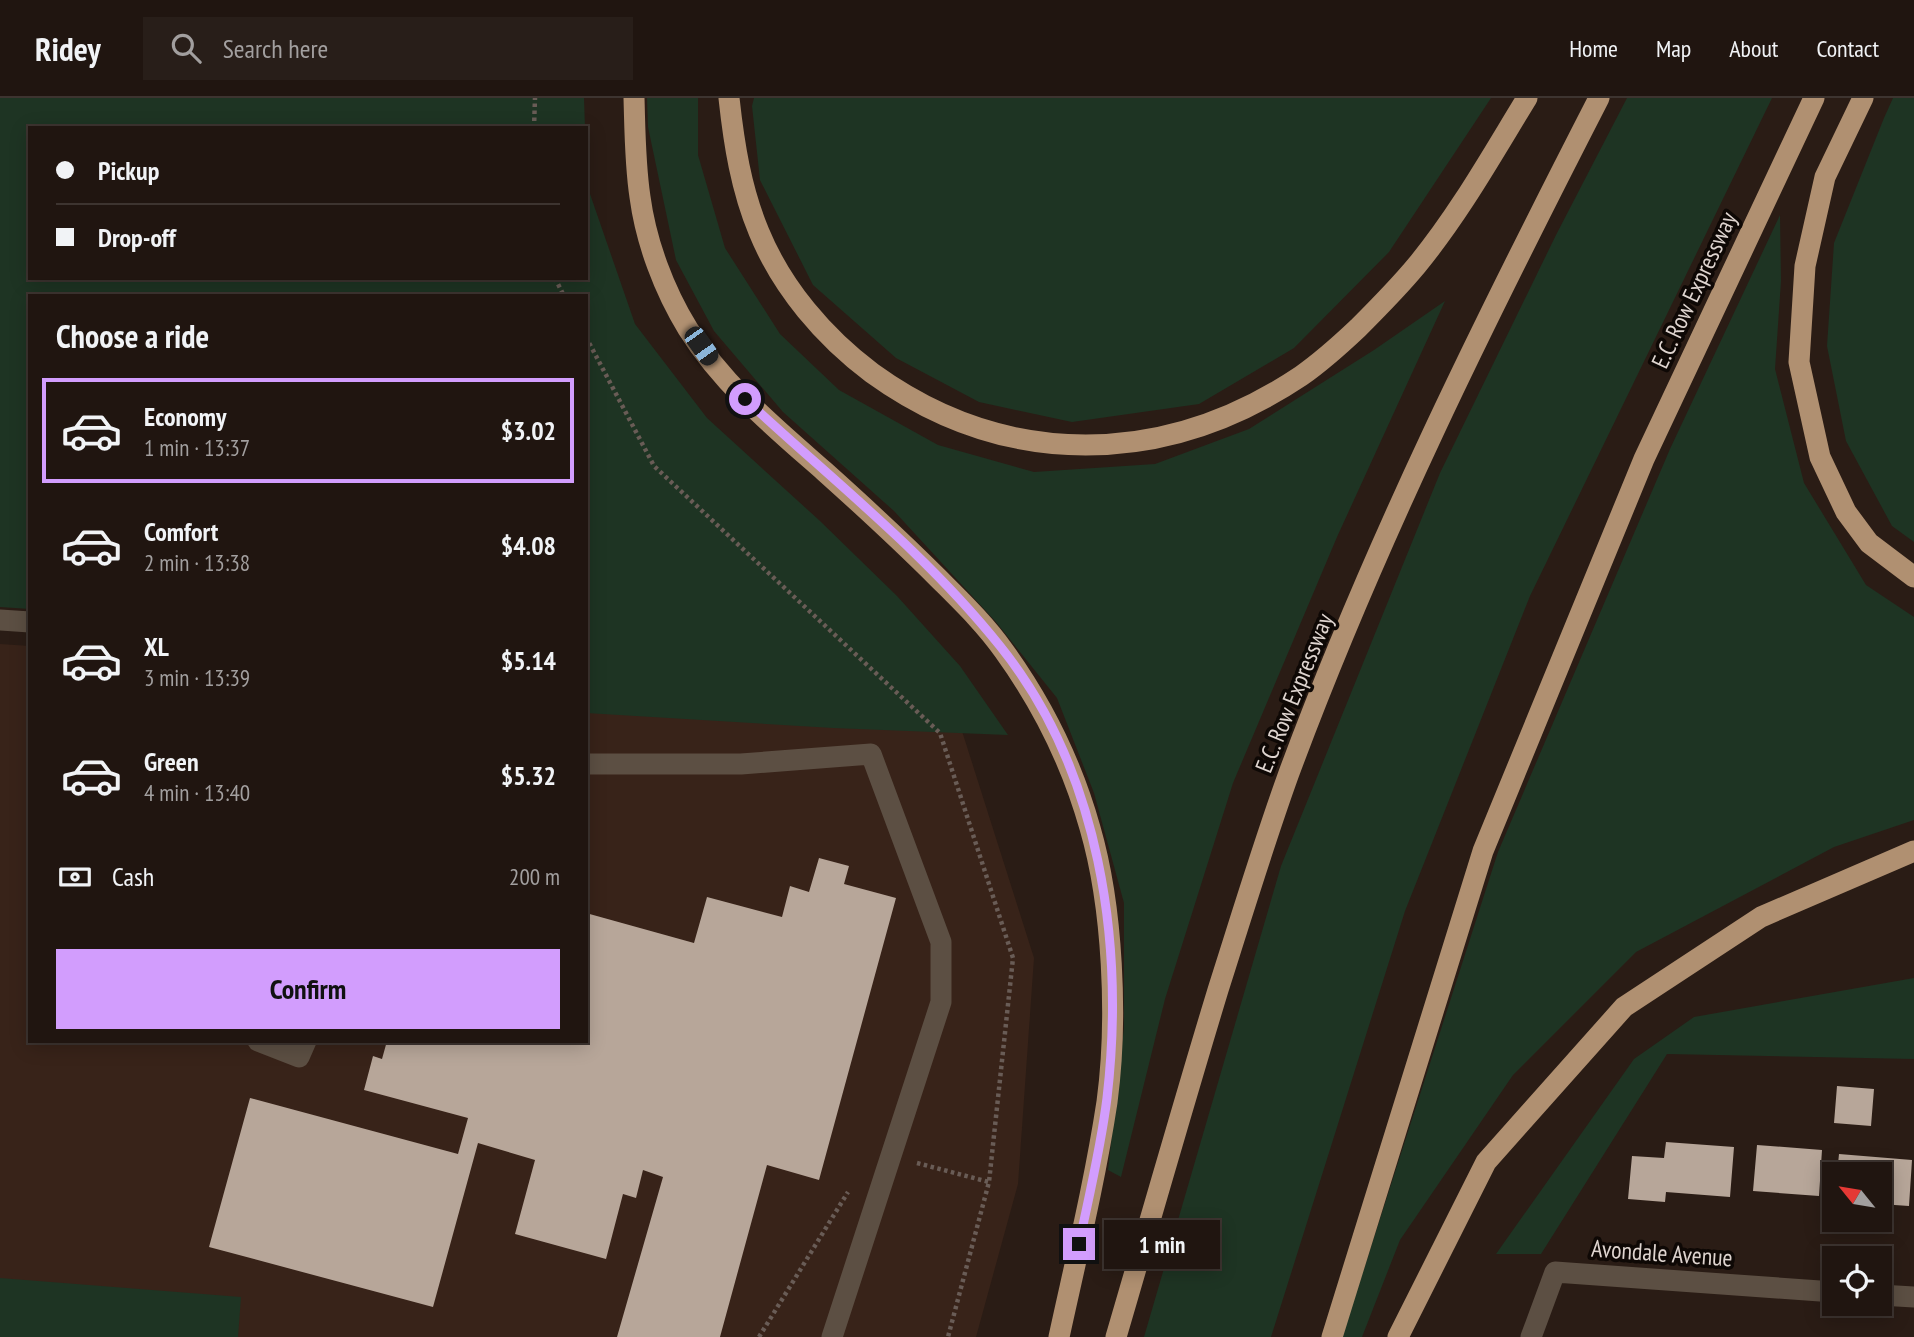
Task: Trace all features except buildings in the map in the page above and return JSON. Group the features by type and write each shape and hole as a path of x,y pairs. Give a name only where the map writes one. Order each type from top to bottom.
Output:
{"highway":[{"path":"634,98 640,200 666,287 687,328 713,365 745,399 894,534 971,612 1002,648 1043,711 1060,744 1090,828 1107,921 1112,1040 1107,1100 1095,1168 1059,1337"},
{"path":"729,98 736,156 759,233 779,273 827,335 858,363 892,387 962,424 995,434 1038,442 1078,445 1118,444 1195,429 1264,399 1303,375 1357,329 1418,264 1455,213 1527,98"},
{"name":"E.C. Row Expressway","path":"1116,1337 1229,956 1289,773 1385,538 1443,411 1599,98"},
{"name":"E.C. Row Expressway","path":"1332,1337 1483,851 1644,459 1814,98"},
{"path":"1863,98 1825,177 1805,266 1799,362 1820,457 1846,512 1869,543 1914,577"},
{"path":"1398,1337 1486,1162 1624,1007 1761,917 1914,851"}],"street":[{"path":"0,620 28,622"},
{"path":"588,764 741,764 871,754 941,942 941,1002 832,1337"},
{"path":"263,1043 299,1057 305,1043"},
{"name":"Avondale Avenue","path":"1531,1337 1555,1272 1822,1291"},
{"path":"1892,1296 1914,1297"}],"path":[{"path":"534,126 535,98"},
{"path":"913,1162 989,1182"},
{"path":"759,1337 851,1188"}],"shaded area":[{"path":"0,644 28,646 28,1043 588,1043 588,685 955,709 1034,958 1018,1184 976,1337 0,1337"}],"green space":[{"path":"0,98 584,98 585,126 28,126 28,280 588,280 588,167 590,194 635,324 707,418 897,596 960,666 1008,735 833,728 588,713 588,294 28,294 28,609 0,607"},
{"path":"647,98 698,98 698,155 725,248 780,334 839,390 938,445 1034,472 1155,464 1249,429 1374,350 1445,301 1337,537 1233,783 1165,999 1121,1177 1108,1170 1124,1028 1124,903 1094,793 1057,698 996,622 894,511 783,412 714,331 676,260 648,127"},
{"path":"754,98 1491,98 1389,252 1294,348 1199,404 1072,422 979,402 896,358 813,285 760,180 752,106"},
{"path":"1627,98 1772,98 1530,596 1405,911 1271,1337 1144,1337 1281,866 1440,473 1556,235"},
{"path":"1893,98 1914,98 1914,542 1892,526 1846,441 1827,346 1834,243"},
{"path":"1780,215 1781,281 1775,369 1804,483 1866,585 1914,617 1914,820 1834,847 1636,952 1513,1075 1400,1240 1362,1337 1342,1337 1498,852 1670,449"},
{"path":"1914,978 1914,1059 1667,1054 1541,1254 1496,1254 1634,1059 1694,1017"},
{"path":"0,1278 241,1297 238,1337 0,1337"}],"route":[{"path":"745,399 894,534 978,620 1002,648 1043,711 1060,744 1090,828 1100,872 1111,980 1112,1040 1107,1100 1079,1244"}]}
